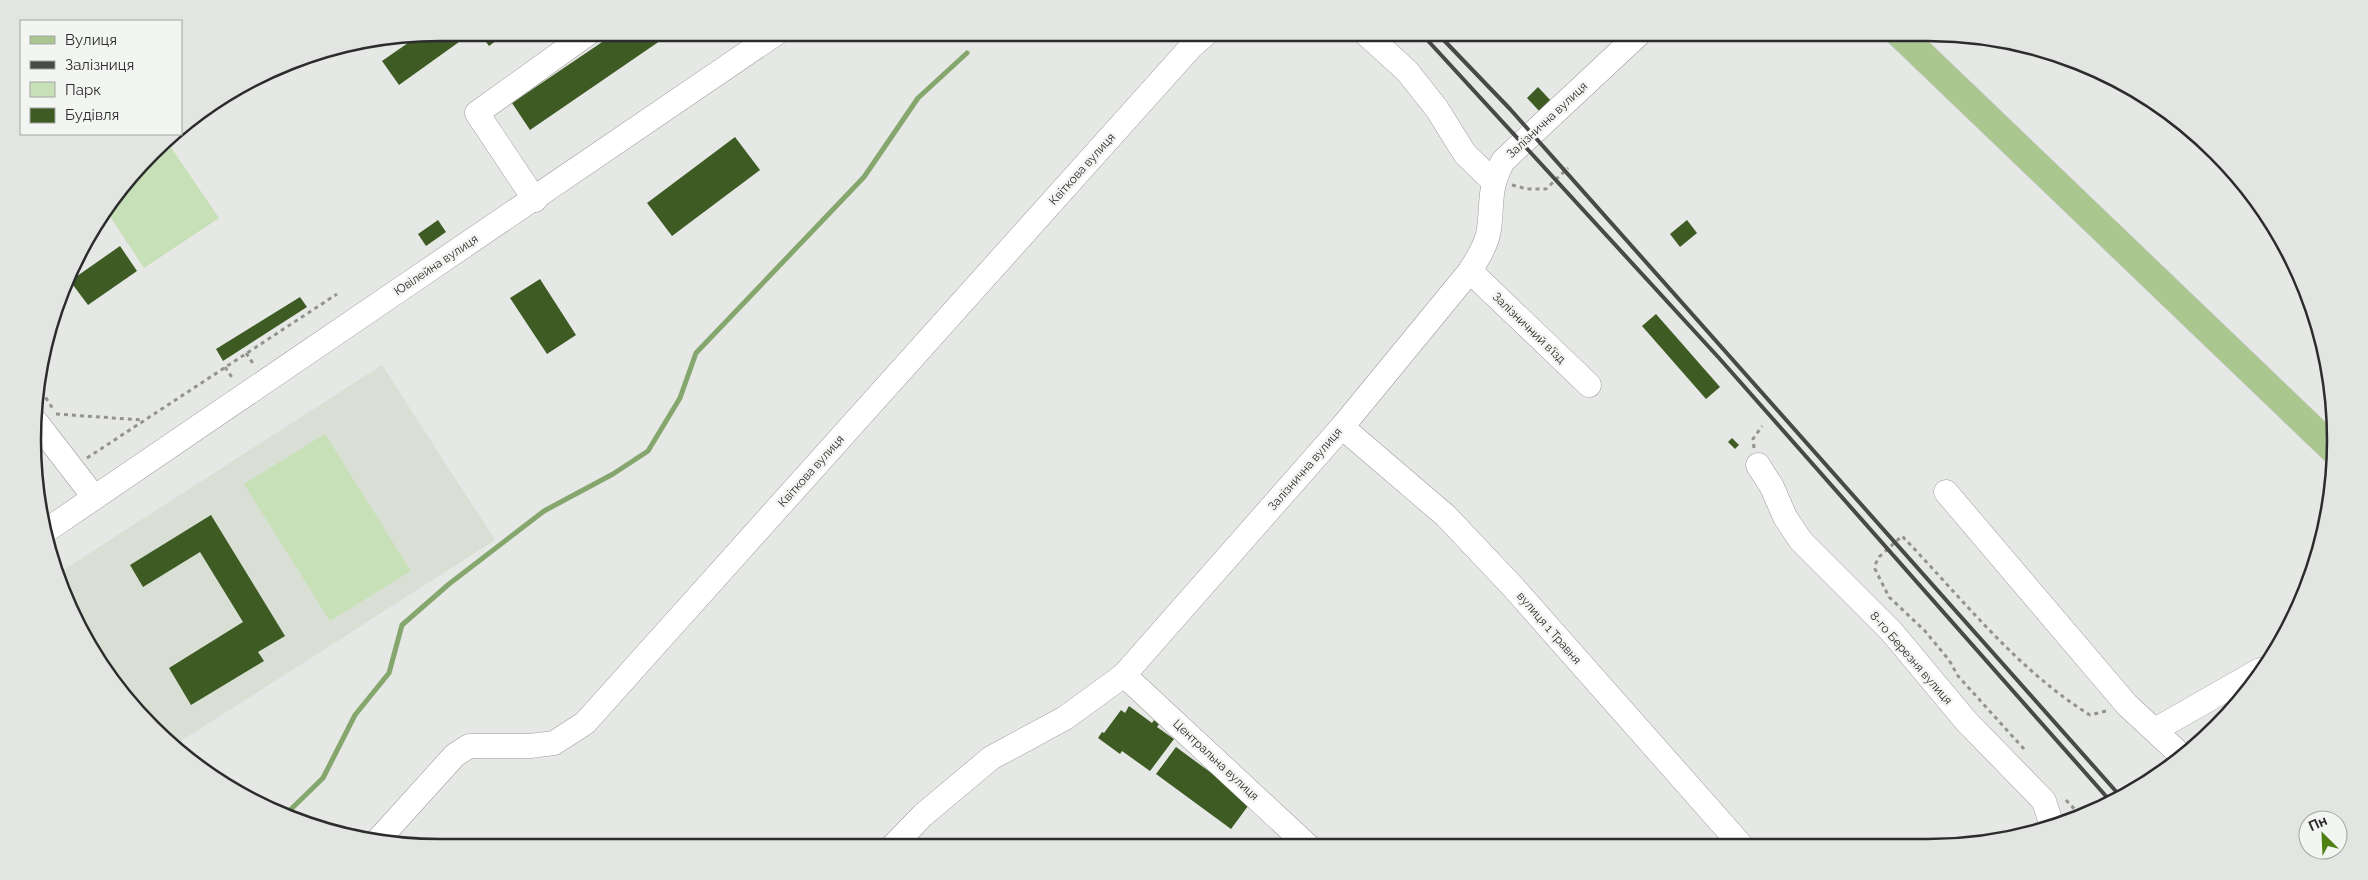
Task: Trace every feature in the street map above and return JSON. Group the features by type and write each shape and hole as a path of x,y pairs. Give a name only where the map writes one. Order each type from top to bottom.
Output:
{"main road":[{"path":"1907,41 2327,443"}],"street":[{"path":"535,200 477,113 577,41"},
{"name":"Ювілейна вулиця","path":"51,527 535,200 765,41"},
{"name":"Квіткова вулиця","path":"384,834 455,755 469,746 530,746 554,743 585,723 1198,41"},
{"path":"1374,41 1407,71 1436,109 1465,154 1493,181"},
{"name":"Залізнична вулиця","path":"901,839 923,815 991,758 1065,718 1124,675 1342,427 1470,271 1484,247 1489,229 1493,181 1503,161 1631,41"},
{"name":"Залізничний в’їзд","path":"1470,271 1589,384"},
{"path":"47,417 72,468 94,497"},
{"name":"вулиця 1 Травня","path":"1342,427 1446,516 1508,580 1736,839"},
{"name":"8-го Березня вулиця","path":"1758,466 1772,487 1785,517 1801,541 1890,631 1966,721 2044,802 2050,820"},
{"path":"1946,492 2128,705 2177,751"},
{"name":"Центральна вулиця","path":"1124,675 1300,839"},
{"path":"2155,730 2249,676"}],"path":[{"path":"1493,181 1527,189 1546,189 1568,168"},
{"path":"72,468 142,420 337,294"},
{"path":"43,405 47,417 142,420"},
{"path":"2030,756 1958,676 1925,631 1889,597 1875,570 1876,563 1879,557 1902,536 2006,646 2066,700 2090,715 2128,705"},
{"path":"2060,793 2076,810"}],"shaded area":[{"path":"382,365 495,540 180,742 140,703 119,677 82,616 63,570"}],"green space":[{"path":"170,146 219,218 144,268 110,216 140,177"},
{"path":"325,434 411,571 330,621 244,484"}],"building":[{"path":"460,41 399,85 382,61 408,43"},
{"path":"485,41 496,41 489,46"},
{"path":"604,41 660,41 530,130 512,103"},
{"path":"1538,87 1552,102 1541,113 1527,98"},
{"path":"735,137 760,170 672,236 647,203"},
{"path":"438,220 446,232 426,246 418,234"},
{"path":"1687,220 1697,233 1680,247 1670,234"},
{"path":"120,246 137,271 88,305 73,285 77,276"},
{"path":"540,279 576,335 547,354 510,298"},
{"path":"300,297 307,307 223,361 216,349"},
{"path":"1656,314 1720,387 1706,399 1642,326"},
{"path":"1732,438 1739,445 1735,449 1728,442"},
{"path":"211,515 285,636 258,652 264,661 191,705 169,668 243,622 200,552 143,587 130,565"},
{"path":"1129,706 1152,723 1154,720 1159,724 1157,727 1174,739 1150,771 1122,751 1120,754 1098,738 1121,710 1125,713"},
{"path":"1176,747 1251,802 1231,829 1156,774"}],"waterway":[{"path":"291,809 323,778 355,715 389,673 402,625 449,584 544,511 613,474 648,451 680,398 696,353 864,177 918,98 967,53"}],"railway":[{"path":"1428,41 1719,358 2106,797"},
{"path":"1445,41 1510,109 2116,791"}]}
